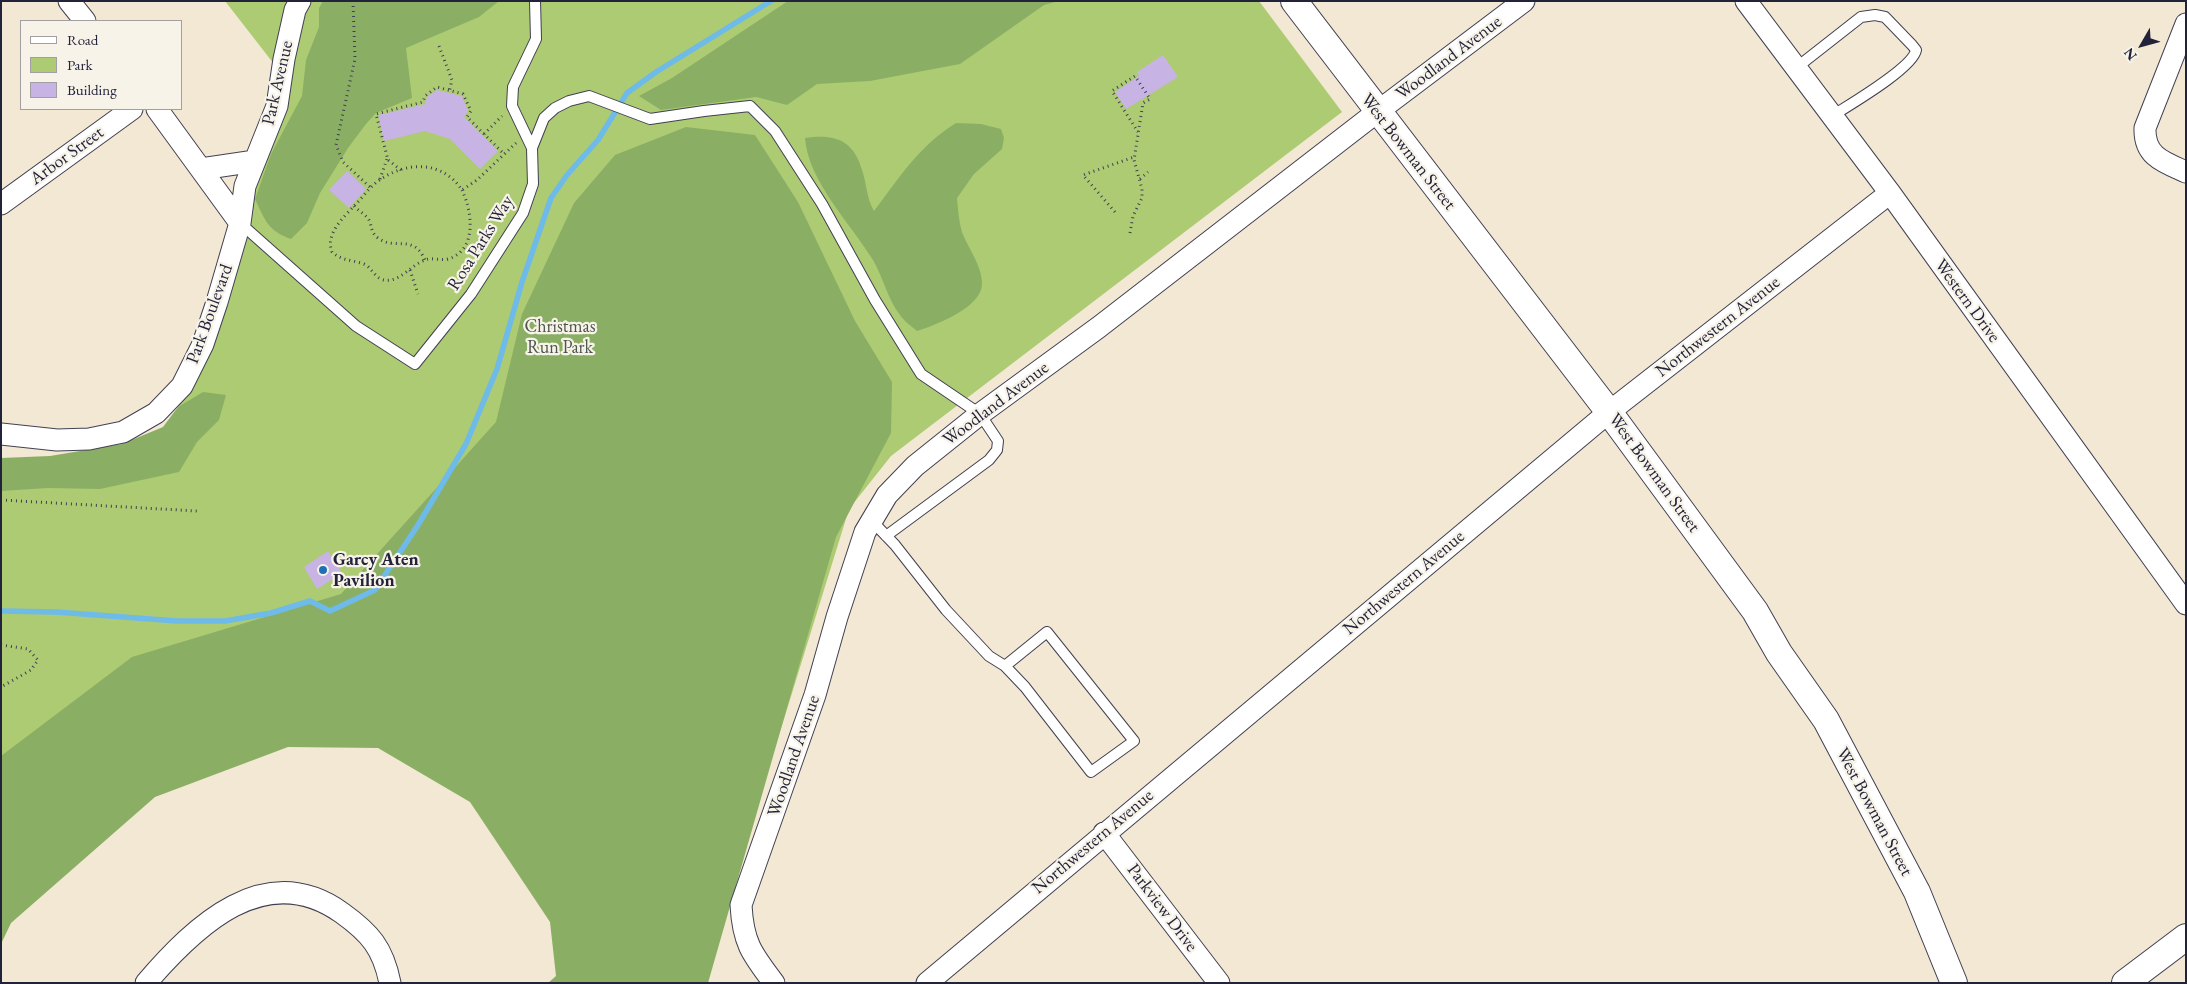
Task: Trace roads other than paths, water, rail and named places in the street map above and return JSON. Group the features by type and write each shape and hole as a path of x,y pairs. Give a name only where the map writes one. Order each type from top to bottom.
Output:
{"street":[{"path":"69,1 84,20"},
{"name":"West Bowman Street","path":"1294,1 1377,112 1609,412 1755,611 1779,653 1826,720 1917,892 1954,983"},
{"name":"Woodland Avenue","path":"774,983 754,956 743,931 742,905 815,695 837,617 865,532 879,528 887,495 915,466 980,414 1099,327 1524,1"},
{"name":"Western Drive","path":"1746,1 1890,193 2186,604"},
{"name":"Park Avenue","path":"240,223 245,186 277,106 294,4"},
{"path":"2186,24 2144,128 2144,138 2152,154 2186,172"},
{"name":"Arbor Street","path":"1,204 131,110"},
{"path":"158,110 240,223"},
{"path":"201,169 256,161"},
{"name":"Northwestern Avenue","path":"927,983 1104,832 1609,412 1890,193"},
{"name":"Park Boulevard","path":"1,434 57,440 88,439 123,432 156,413 182,386 203,344 240,223"},
{"name":"Parkview Drive","path":"1104,832 1219,983"},
{"path":"146,983 174,950 205,924 240,901 278,892 303,894 325,900 355,922 368,933 382,952 390,983"},
{"path":"2125,983 2186,936"}],"lane":[{"path":"532,148 512,106 513,87 536,39 535,1"},
{"path":"1796,68 1861,17 1876,15 1885,17 1916,50 1915,55 1898,73 1832,116"},
{"name":"Rosa Parks Way","path":"240,223 356,326 415,364 471,294 523,213 533,184 532,148 544,118 555,108 574,99 589,96 650,119 750,106 775,131 822,204 875,300 921,374 980,414"},
{"path":"980,414 998,441 997,450 989,460 879,528 946,610 983,649 1005,666 1091,772 1134,741 1047,632 1005,666"}],"waterway":[{"path":"1,611 56,612 177,621 225,621 271,613 310,601 330,611 375,590 418,525 466,444 497,369 522,282 551,198 567,175 598,140 627,93 656,72 771,1"}],"place":[{"name":"Garcy Aten Pavilion","path":"323,570"}],"park label":[{"name":"Christmas Run Park","path":"560,337"}]}
